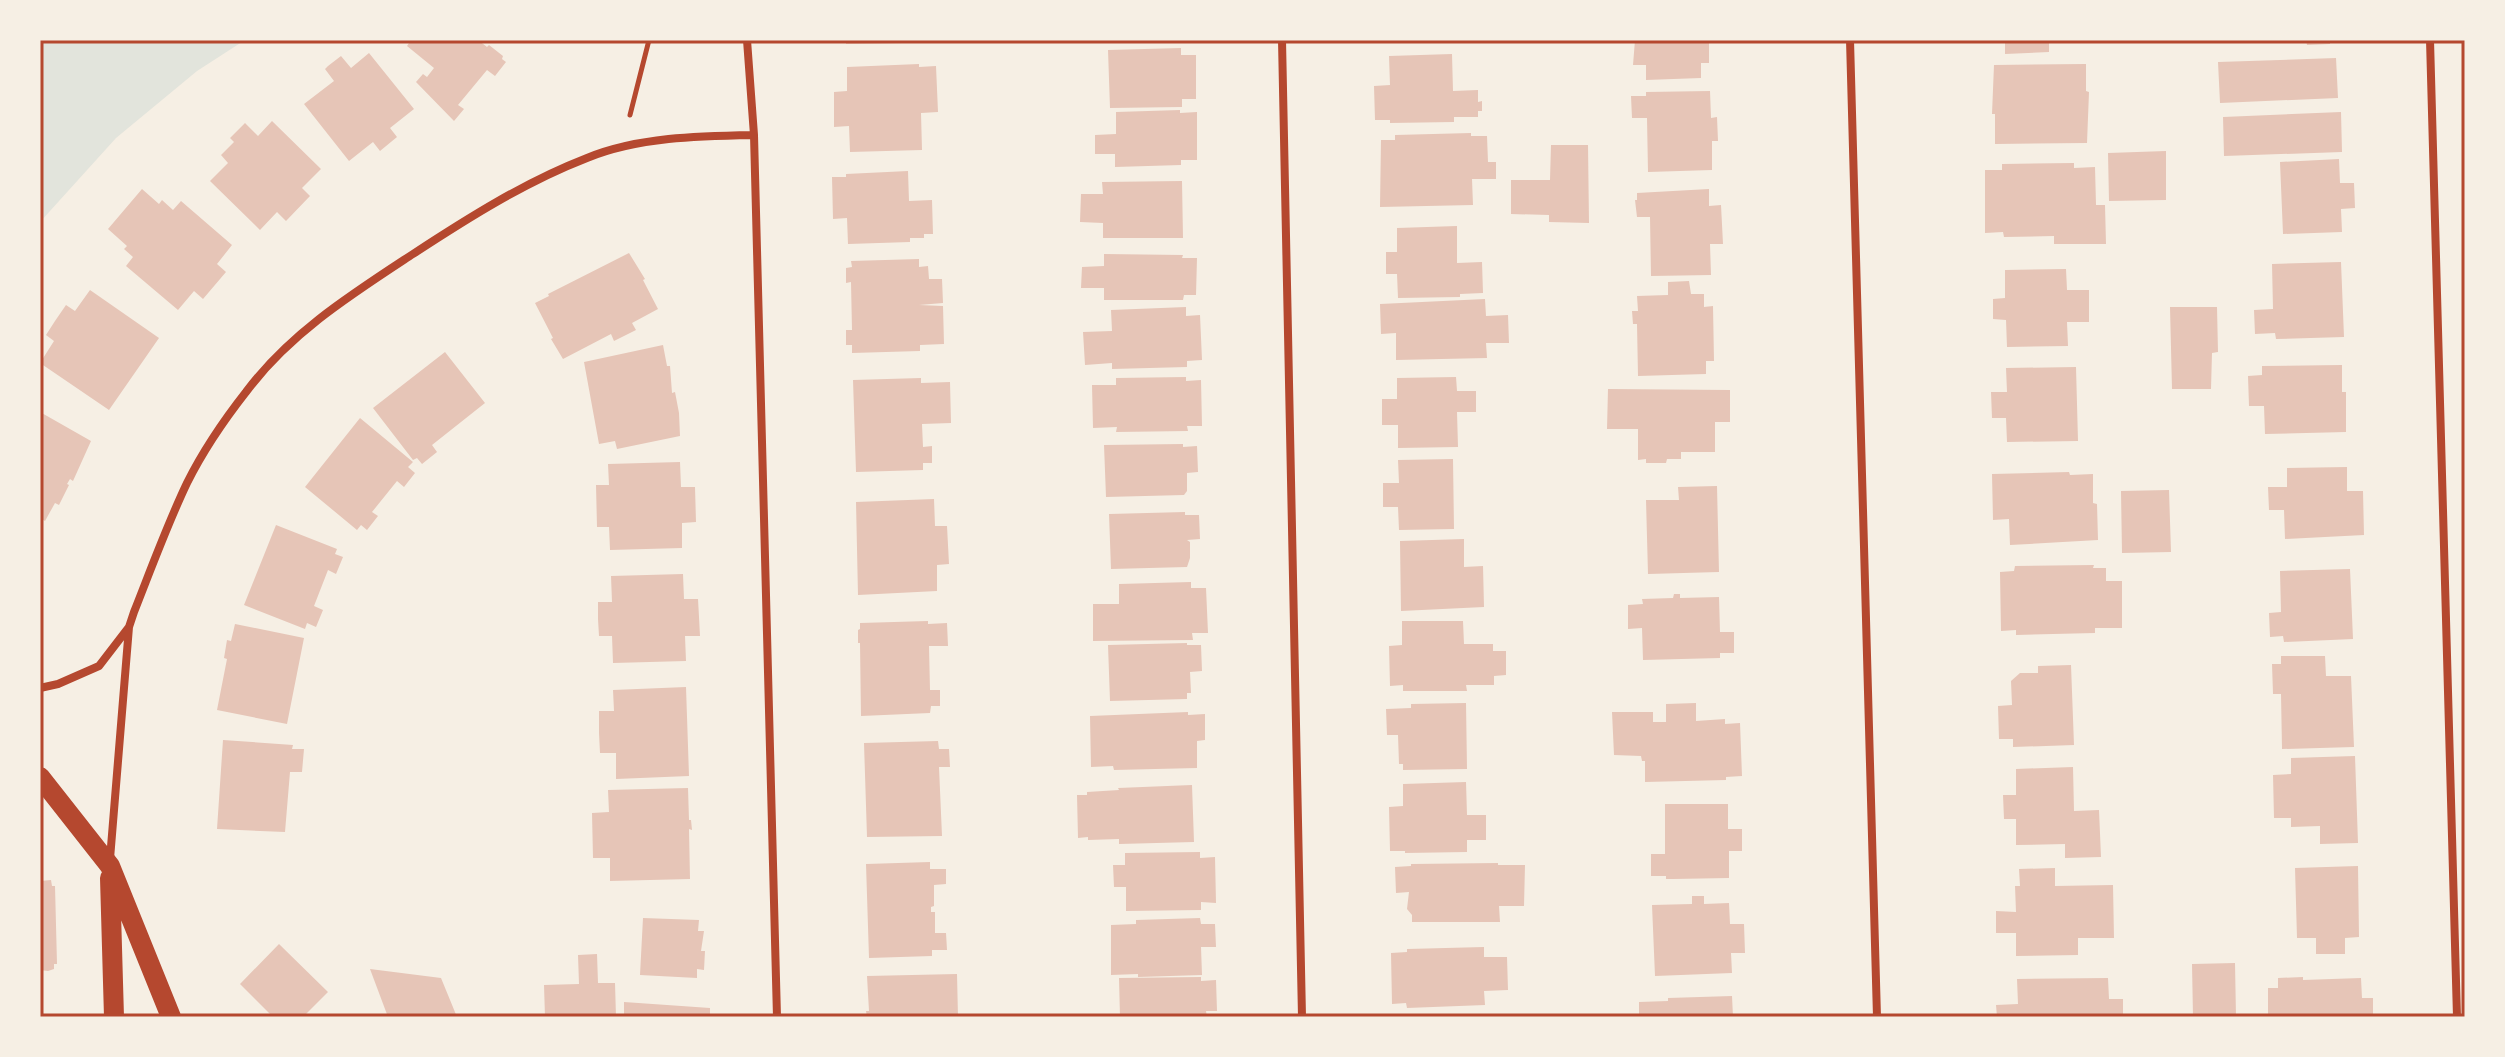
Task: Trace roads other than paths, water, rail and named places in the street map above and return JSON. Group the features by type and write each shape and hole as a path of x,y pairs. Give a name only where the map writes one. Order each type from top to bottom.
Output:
{"main road":[{"path":"40,777 110,866 171,1017"},
{"path":"110,866 114,1017"}],"street":[{"path":"747,40 754,135 777,1017"},
{"path":"1282,40 1302,1017"},
{"path":"1850,40 1877,1017"},
{"path":"2430,40 2457,1017"},
{"path":"40,688 58,684 99,666 129,627 187,483 208,448 247,390 281,353 326,312 447,231 509,194 588,157 675,139 754,135"},
{"path":"110,866 129,627"}]}
